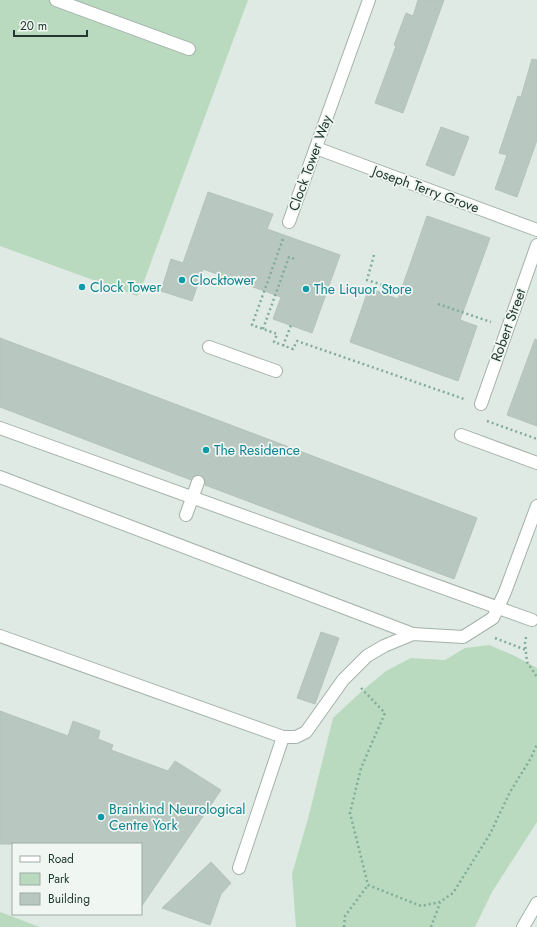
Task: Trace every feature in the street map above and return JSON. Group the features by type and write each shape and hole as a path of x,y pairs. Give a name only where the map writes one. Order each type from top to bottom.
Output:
{"street":[{"path":"56,0 189,49"},
{"name":"Clock Tower Way","path":"289,222 369,0"},
{"name":"Joseph Terry Grove","path":"316,148 537,230"},
{"name":"Robert Street","path":"480,404 537,245"},
{"path":"209,347 276,371"},
{"path":"0,428 532,620"},
{"path":"461,435 537,463"},
{"path":"0,477 413,634 463,637 493,618 537,506"},
{"path":"186,515 198,482"},
{"path":"0,636 283,737 296,737 306,732 348,675 367,656 384,646 413,634"},
{"path":"239,868 283,737"},
{"path":"523,927 537,903"}],"path":[{"name":"Clock Tower Way","path":"263,329 252,325 289,222"},
{"path":"374,255 367,280 413,295"},
{"path":"295,259 289,257 263,329 277,334 274,342 293,349 297,341 480,404 490,408 486,421 537,439"},
{"path":"438,304 507,328"},
{"path":"283,346 291,326"},
{"path":"475,629 526,650"},
{"path":"526,637 527,662 537,677"},
{"path":"348,675 385,713 361,768 350,812 368,885"},
{"path":"368,885 421,906 440,902 453,893 490,834 510,792 531,758 537,744"},
{"path":"344,927 345,916 368,885"},
{"path":"431,927 440,902"}],"green space":[{"path":"0,0 248,0 140,292 137,296 0,246"},
{"path":"489,645 513,655 537,668 537,822 492,892 475,927 296,927 292,874 309,815 333,718 386,671 411,658 445,660 465,648"},
{"path":"0,912 40,927 0,927"}],"building":[{"path":"418,0 444,0 403,113 375,103 396,46 394,45 406,13 413,16"},
{"path":"532,59 537,60 537,140 517,197 495,189 507,155 499,153 518,96 521,97"},
{"path":"441,127 469,137 454,176 426,165"},
{"path":"208,192 273,214 267,229 340,255 312,333 273,319 281,297 203,269 192,301 161,291 171,259 183,263"},
{"path":"427,216 490,238 460,320 477,326 458,381 350,342 369,288 398,299"},
{"name":"The Residence","path":"0,338 477,518 454,579 205,485 205,480 201,475 196,475 191,480 0,407"},
{"path":"535,339 537,340 537,426 507,415"},
{"path":"321,632 339,638 315,704 297,698"},
{"name":"Brainkind Neurological Centre York","path":"0,711 68,736 73,721 100,731 98,739 113,745 111,750 168,771 175,761 221,790 142,906 142,843 0,844"},
{"path":"211,862 231,883 221,894 210,925 162,908"}],"place":[{"name":"Clocktower","path":"182,280"},
{"name":"Clock Tower","path":"82,287"},
{"name":"The Liquor Store","path":"306,289"},
{"name":"The Residence","path":"206,450"},
{"name":"Brainkind Neurological Centre York","path":"101,817"}]}
